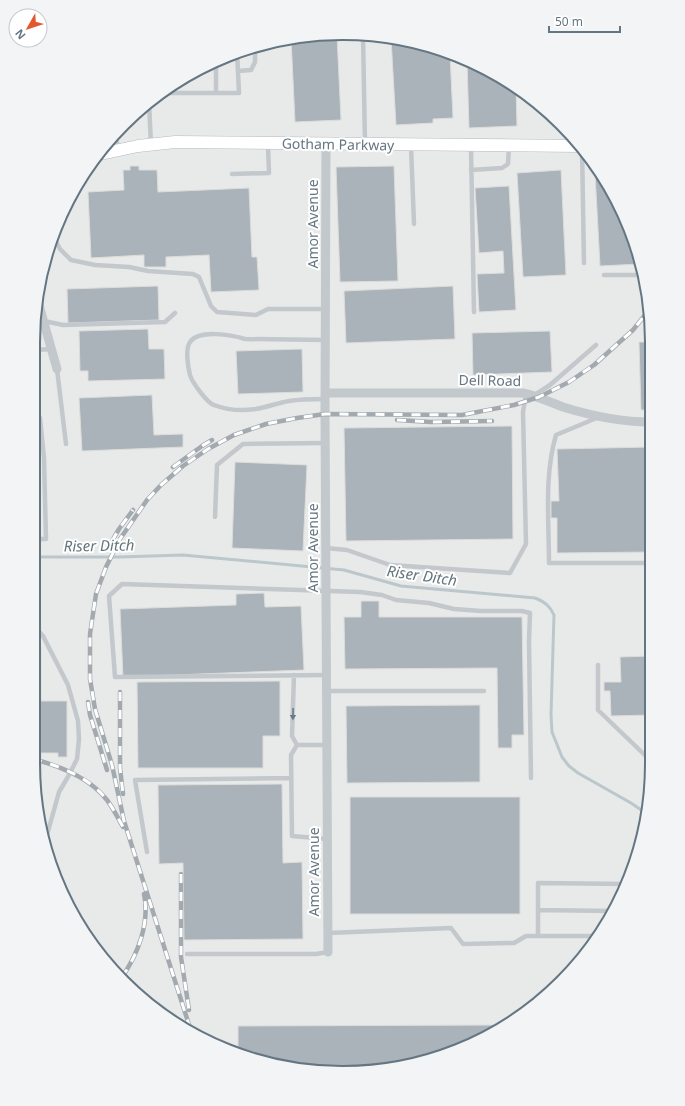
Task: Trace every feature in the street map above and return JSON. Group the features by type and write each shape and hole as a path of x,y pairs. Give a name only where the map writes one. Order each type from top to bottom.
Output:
{"street":[{"name":"Gotham Parkway","path":"107,153 175,142 572,146"},
{"name":"Amor Avenue","path":"326,144 328,952"},
{"path":"42,314 53,349 57,369"},
{"name":"Dell Road","path":"326,396 499,393 529,395 564,407 601,416 631,422 645,422"}],"lane":[{"path":"363,41 365,144"},
{"path":"238,71 251,70 255,62 255,53"},
{"path":"171,93 239,93 237,59"},
{"path":"216,68 216,93"},
{"path":"149,110 150,145"},
{"path":"116,142 120,150"},
{"path":"232,174 269,172 268,143"},
{"path":"411,144 414,224"},
{"path":"471,145 474,312"},
{"path":"471,170 502,168 506,166 508,164 509,145"},
{"path":"582,158 584,263"},
{"path":"57,242 60,249 72,260 95,265 194,274 199,277 211,306 217,312 256,315 268,309 326,309"},
{"path":"604,275 637,275"},
{"path":"44,321 63,325 164,322 175,313"},
{"path":"326,340 245,339 216,334 200,335 190,342 187,351 190,375 198,389 213,405 236,410 257,409 289,401 326,396"},
{"path":"326,548 347,550 390,565 510,573 526,544 523,412 529,395 550,385 596,344"},
{"path":"40,350 53,349"},
{"path":"57,369 66,444"},
{"path":"601,416 556,435 551,452 548,479 549,563 645,562"},
{"path":"40,418 44,458 46,539 40,539"},
{"path":"216,517 217,464 243,444 326,443"},
{"path":"327,675 116,677 109,596 122,584 360,592 382,595 396,600 429,603 454,609 481,611 522,611 530,613 531,778"},
{"path":"40,633 68,685 78,721 80,739 77,759 59,792 48,832"},
{"path":"598,666 598,710 645,755"},
{"path":"294,675 292,736 297,745"},
{"path":"327,691 484,691"},
{"path":"297,745 327,745"},
{"path":"297,745 291,755 292,836 327,839"},
{"path":"147,852 135,780 291,778"},
{"path":"538,936 538,883 620,884"},
{"path":"538,910 606,911"},
{"path":"328,933 451,928 463,944 514,943 526,936 591,936"},
{"path":"188,954 316,954 328,952"}],"shaded area":[{"path":"342,40 402,46 421,50 458,63 476,71 511,91 542,115 570,143 594,174 604,191 622,227 635,264 644,323 644,783 639,823 629,861 614,897 594,932 570,963 542,991 527,1003 511,1015 476,1035 440,1050 402,1060 342,1066 303,1063 264,1056 209,1035 174,1015 143,991 115,963 91,932 71,897 63,879 50,842 41,783 41,323 46,283 56,245 71,209 91,174 115,143 143,115 174,91 209,71 227,63 264,50 283,46"}],"building":[{"path":"337,40 341,120 295,122 291,45"},
{"path":"391,44 421,50 450,60 453,118 433,119 433,123 396,125"},
{"path":"467,67 516,95 517,126 469,128"},
{"path":"130,166 139,166 139,170 157,170 158,192 249,188 252,257 257,257 259,290 211,292 209,255 166,257 166,267 144,267 144,255 91,258 88,192 124,190 123,170 130,170"},
{"path":"394,166 398,281 340,282 336,167"},
{"path":"561,170 566,275 523,277 517,173"},
{"path":"595,176 614,209 635,264 600,266"},
{"path":"509,186 516,310 479,312 477,274 504,273 503,251 479,253 475,188"},
{"path":"158,286 159,320 68,323 67,289"},
{"path":"453,286 455,339 346,343 344,291"},
{"path":"148,329 149,349 164,349 165,379 88,381 88,371 80,371 79,331"},
{"path":"550,331 552,372 473,375 472,333"},
{"path":"639,342 645,342 645,410 641,410"},
{"path":"302,349 303,392 238,394 236,351"},
{"path":"152,395 154,435 183,434 183,447 82,451 79,398"},
{"path":"512,426 513,539 346,541 344,428"},
{"path":"645,447 645,552 557,553 557,518 551,518 551,501 559,501 557,449"},
{"path":"235,462 307,465 303,551 232,548"},
{"path":"264,593 265,607 301,606 304,670 123,677 120,609 236,605 236,594"},
{"path":"361,601 379,601 379,617 522,617 524,735 512,735 512,748 498,748 497,668 345,669 344,617 361,617"},
{"path":"40,647 41,701 67,701 67,757 58,757 58,753 41,753 41,783"},
{"path":"645,656 645,715 611,716 610,691 604,691 604,682 621,682 620,657"},
{"path":"280,681 280,736 263,736 263,768 138,768 137,682"},
{"path":"480,705 480,782 347,783 346,706"},
{"path":"282,784 283,863 302,862 303,939 184,940 183,863 159,864 158,785"},
{"path":"350,797 520,797 520,914 350,914"},
{"path":"494,1025 458,1043 421,1056 382,1063 342,1066 283,1060 245,1050 238,1047 238,1026"}],"waterway":[{"name":"Riser Ditch","path":"40,557 183,555 344,570 401,586 535,598 547,605 554,615 551,715 552,732 562,757 569,766 578,773 641,810"}],"railway":[{"path":"189,1024 124,821 112,765 95,709 90,679 90,634 96,594 106,567 120,539 147,500 161,485 183,466 208,449 234,435 266,424 325,414 462,415 514,405 539,397 569,382 594,365 633,330 643,317"},
{"path":"397,420 431,422 492,421"},
{"path":"173,467 212,440"},
{"path":"112,541 133,510"},
{"path":"120,692 120,768 123,794"},
{"path":"88,702 90,715 107,770"},
{"path":"40,761 64,769 92,785 107,800 123,827"},
{"path":"181,874 181,957 189,1010"},
{"path":"125,973 138,948 144,927 144,894"}]}
